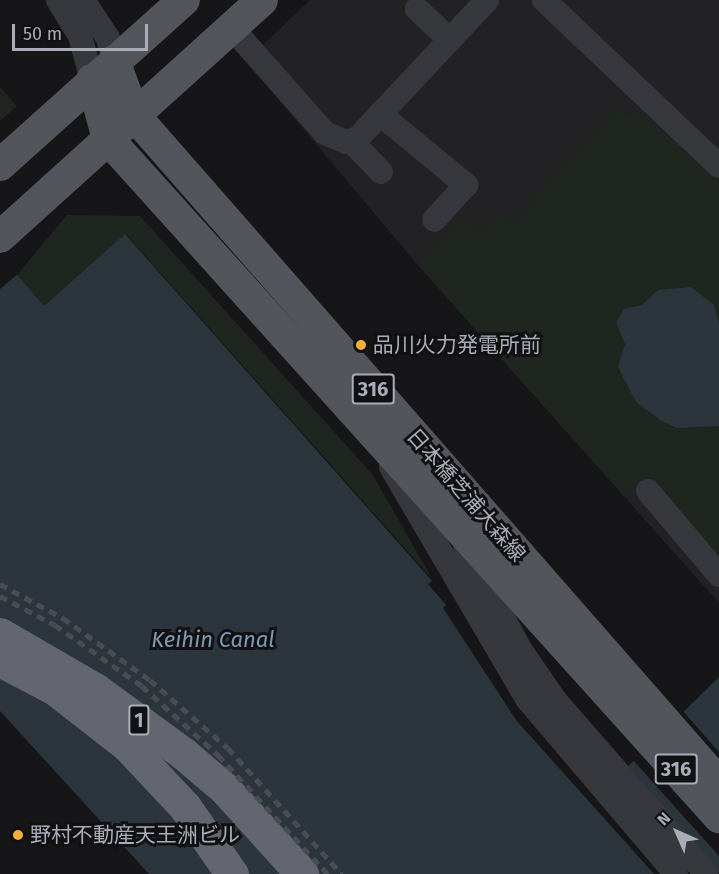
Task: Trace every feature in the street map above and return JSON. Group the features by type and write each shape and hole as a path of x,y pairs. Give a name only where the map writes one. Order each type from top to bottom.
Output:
{"highway":[{"name":"1","path":"0,634 123,708 225,789 262,827 302,874"},
{"name":"1","path":"0,660 55,689 128,745 185,807 232,874"}],"main road":[{"path":"0,165 184,0"},
{"path":"0,237 262,0"},
{"name":"日本橋芝浦大森線","path":"103,71 134,115 642,713 719,817"},
{"name":"日本橋芝浦大森線","path":"103,71 108,139 452,519 642,713 719,783"}],"street":[{"path":"58,0 103,71"},
{"path":"83,0 108,38 103,71"},
{"path":"351,141 380,114 487,0"},
{"path":"544,0 719,166"},
{"path":"417,9 450,40"},
{"path":"232,28 325,133 351,141 381,172"},
{"path":"380,114 466,185 434,220"},
{"path":"367,426 527,699 676,874"},
{"path":"648,491 719,575"},
{"path":"452,519 511,633 555,700 706,874"}],"shaded area":[{"path":"310,0 719,0 719,603 417,264 246,61"},
{"path":"0,87 17,106 0,121"},
{"path":"617,107 630,118 638,108 719,183 719,562 646,480 625,497 417,264 463,214 479,231 496,214 515,219"},
{"path":"67,215 140,216 373,475 433,580 126,234 44,306 17,275"}],"water":[{"name":"Keihin Canal","path":"125,234 611,783 719,677 719,874 149,874 0,711 0,255 44,306"},
{"path":"691,287 714,305 719,324 719,426 677,428 660,420 636,402 618,367 625,344 616,322 624,309 642,305 658,290"}],"pier":[{"path":"0,252 19,273 0,289"},
{"path":"426,567 612,779 626,764 719,874 654,874 516,720 443,608 446,605 428,584 433,580"},
{"path":"682,710 719,752 719,856 632,759"}],"railway":[{"path":"0,584 63,618 150,680 228,748 342,874"},
{"path":"0,596 55,625 142,686 218,755 328,874"}],"place":[{"name":"品川火力発電所前","path":"361,345"},
{"name":"野村不動産天王洲ビル","path":"18,835"}]}
